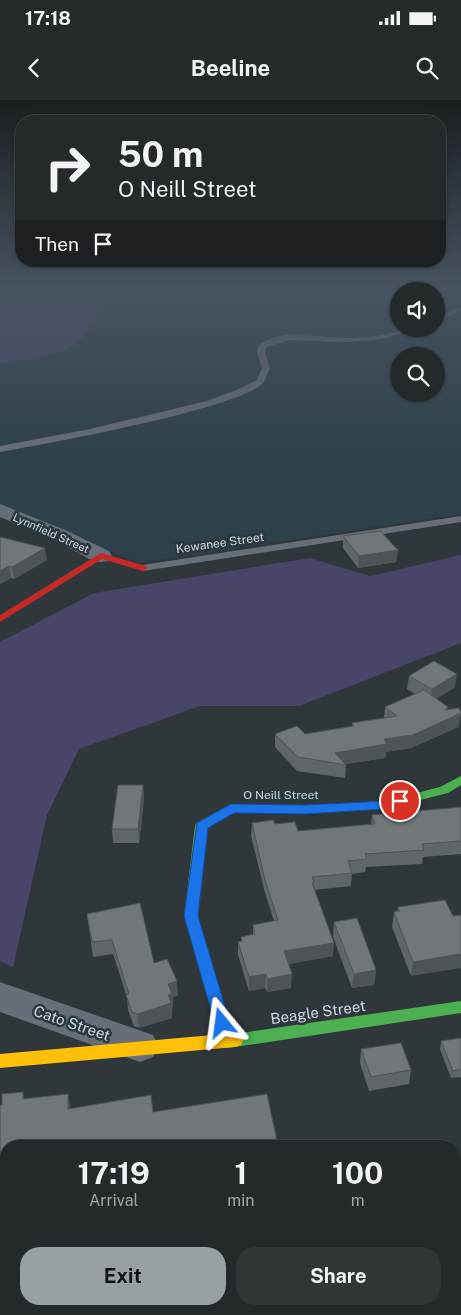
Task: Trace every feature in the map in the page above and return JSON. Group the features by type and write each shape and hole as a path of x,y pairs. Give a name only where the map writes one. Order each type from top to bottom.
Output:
{"street":[{"name":"Lynnfield Street","path":"0,510 58,534 101,556"},
{"name":"Kewanee Street","path":"101,556 143,568"},
{"path":"0,619 101,556"},
{"name":"O Neill Street","path":"227,1041 191,916 201,826 231,808 305,809 385,805 444,790 461,780"},
{"name":"Cato Street","path":"0,998 145,1048"},
{"name":"Beagle Street","path":"0,1062 227,1041 461,1006"}],"lane":[{"path":"0,449 90,432 210,402 242,391 260,381 266,368 261,353 262,347"},
{"name":"Kewanee Street","path":"143,568 461,519"}],"shaded area":[{"path":"0,347 70,347 53,355 0,364"},
{"path":"63,347 461,347 461,514 139,563 0,507 0,364 49,357"},
{"path":"461,555 461,643 299,706 200,706 79,749 47,815 13,967 0,961 0,642 94,593 310,558 370,576"}],"building":[{"path":"380,531 398,550 359,556 343,536"},
{"path":"0,537 45,548 12,567 9,566 0,571"},
{"path":"434,661 457,674 432,689 409,676"},
{"path":"424,690 448,707 445,710 459,708 461,713 413,735 384,739 387,744 335,753 346,765 298,757 275,734 297,726 305,734 354,726 352,723 397,716 385,707"},
{"path":"118,785 143,785 138,829 112,829"},
{"path":"461,807 461,841 422,844 424,850 365,854 367,859 348,861 352,873 312,877 314,883 312,883 334,943 284,951 292,974 267,979 266,974 249,977 238,942 242,941 241,937 255,934 253,925 278,920 265,880 252,823 273,820 275,824 295,822 298,831 375,824 372,815"},
{"path":"445,900 453,916 461,915 461,954 413,962 394,912 400,911 398,907"},
{"path":"140,903 154,963 167,959 177,981 168,984 172,994 168,995 171,1003 138,1014 132,1012 126,995 129,994 112,940 92,942 87,914"},
{"path":"357,918 376,970 354,974 334,922"},
{"path":"461,1038 461,1069 453,1071 441,1041"},
{"path":"401,1043 411,1070 371,1077 361,1049"},
{"path":"23,1092 23,1099 68,1094 68,1109 151,1095 153,1112 267,1094 277,1140 0,1140 0,1105 2,1105 2,1094"}],"traffic: fast":[{"path":"227,1041 191,916 201,826 231,808 305,809 385,805 444,790 461,780"},
{"path":"235,1040 461,1007"}],"traffic: slow":[{"path":"0,1061 235,1040"}],"traffic: jam":[{"path":"0,619 101,556 143,568"}],"route":[{"path":"222,1023 191,916 201,826 231,808 305,809 385,805 400,801"}]}
